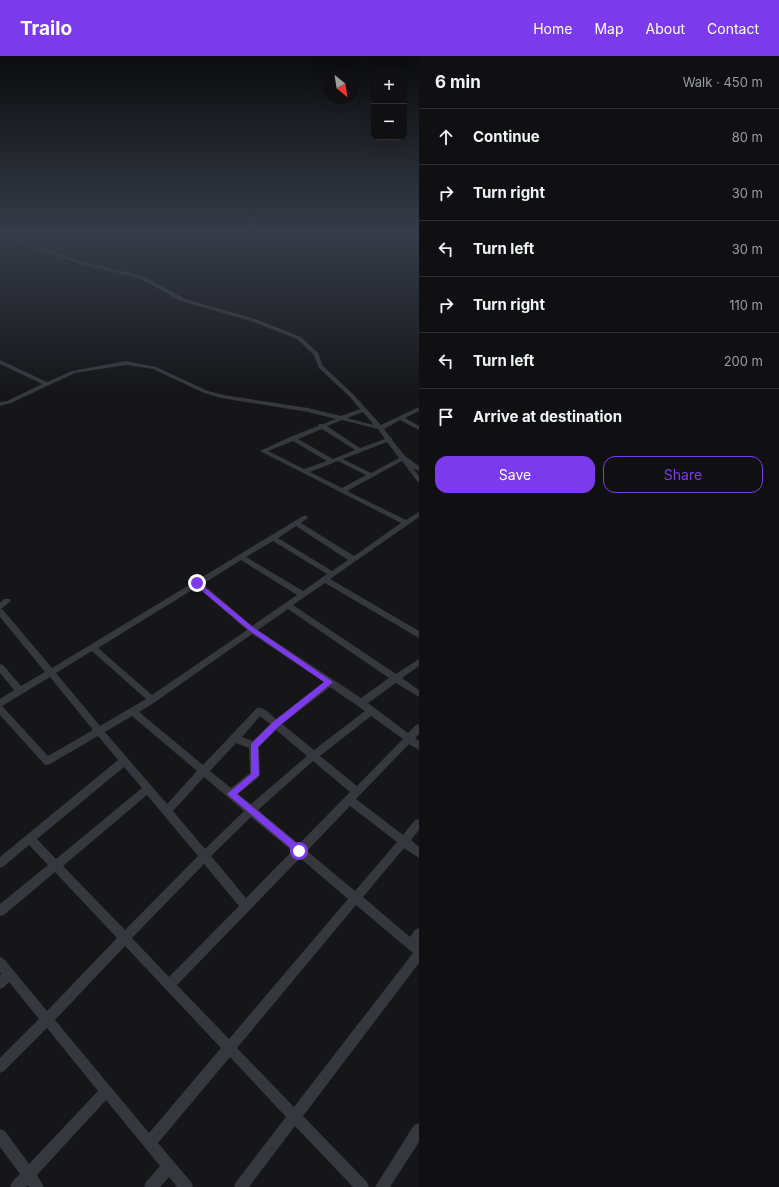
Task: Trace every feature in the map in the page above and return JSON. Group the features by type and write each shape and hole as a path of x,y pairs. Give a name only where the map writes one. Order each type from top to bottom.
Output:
{"street":[{"path":"155,285 183,300 253,320 298,338 316,354 321,367 364,409 390,439 419,480"},
{"path":"0,362 46,384"},
{"path":"0,404 8,402 74,372 126,363 154,368 206,392 223,397 274,404 341,417 380,428 419,409"},
{"path":"364,409 321,425 263,451 344,490 406,523"},
{"path":"400,418 419,428"},
{"path":"321,425 359,450"},
{"path":"292,438 335,460 371,475"},
{"path":"306,471 390,439"},
{"path":"404,458 419,469"},
{"path":"344,490 404,458"},
{"path":"0,709 47,761 152,700 302,594 419,514"},
{"path":"0,703 305,518"},
{"path":"296,523 353,559"},
{"path":"273,538 328,576 419,635"},
{"path":"241,557 302,594"},
{"path":"197,583 252,630 361,703 419,746"},
{"path":"0,607 7,601"},
{"path":"287,605 419,694"},
{"path":"0,612 51,672 98,731 167,810 204,857 246,906"},
{"path":"92,647 152,700"},
{"path":"361,703 419,662"},
{"path":"0,667 20,690"},
{"path":"231,794 255,775 254,746 276,724 330,682"},
{"path":"132,711 416,950"},
{"path":"167,810 260,711 313,755 353,796 403,842 419,853"},
{"path":"0,1067 48,1020 251,810 313,755 371,711"},
{"path":"169,985 419,728"},
{"path":"235,738 254,746"},
{"path":"0,863 124,761"},
{"path":"0,911 148,789"},
{"path":"149,1143 230,1049 419,823"},
{"path":"30,839 362,1187"},
{"path":"242,1187 295,1117 416,950 419,934"},
{"path":"0,963 5,978 48,1020 186,1187"},
{"path":"18,1187 106,1090"},
{"path":"382,1187 419,1130"},
{"path":"0,1136 37,1187"},
{"path":"151,1187 169,1166"}],"route":[{"path":"197,583 252,630 330,682 276,724 254,746 255,775 231,794 299,851"}]}
